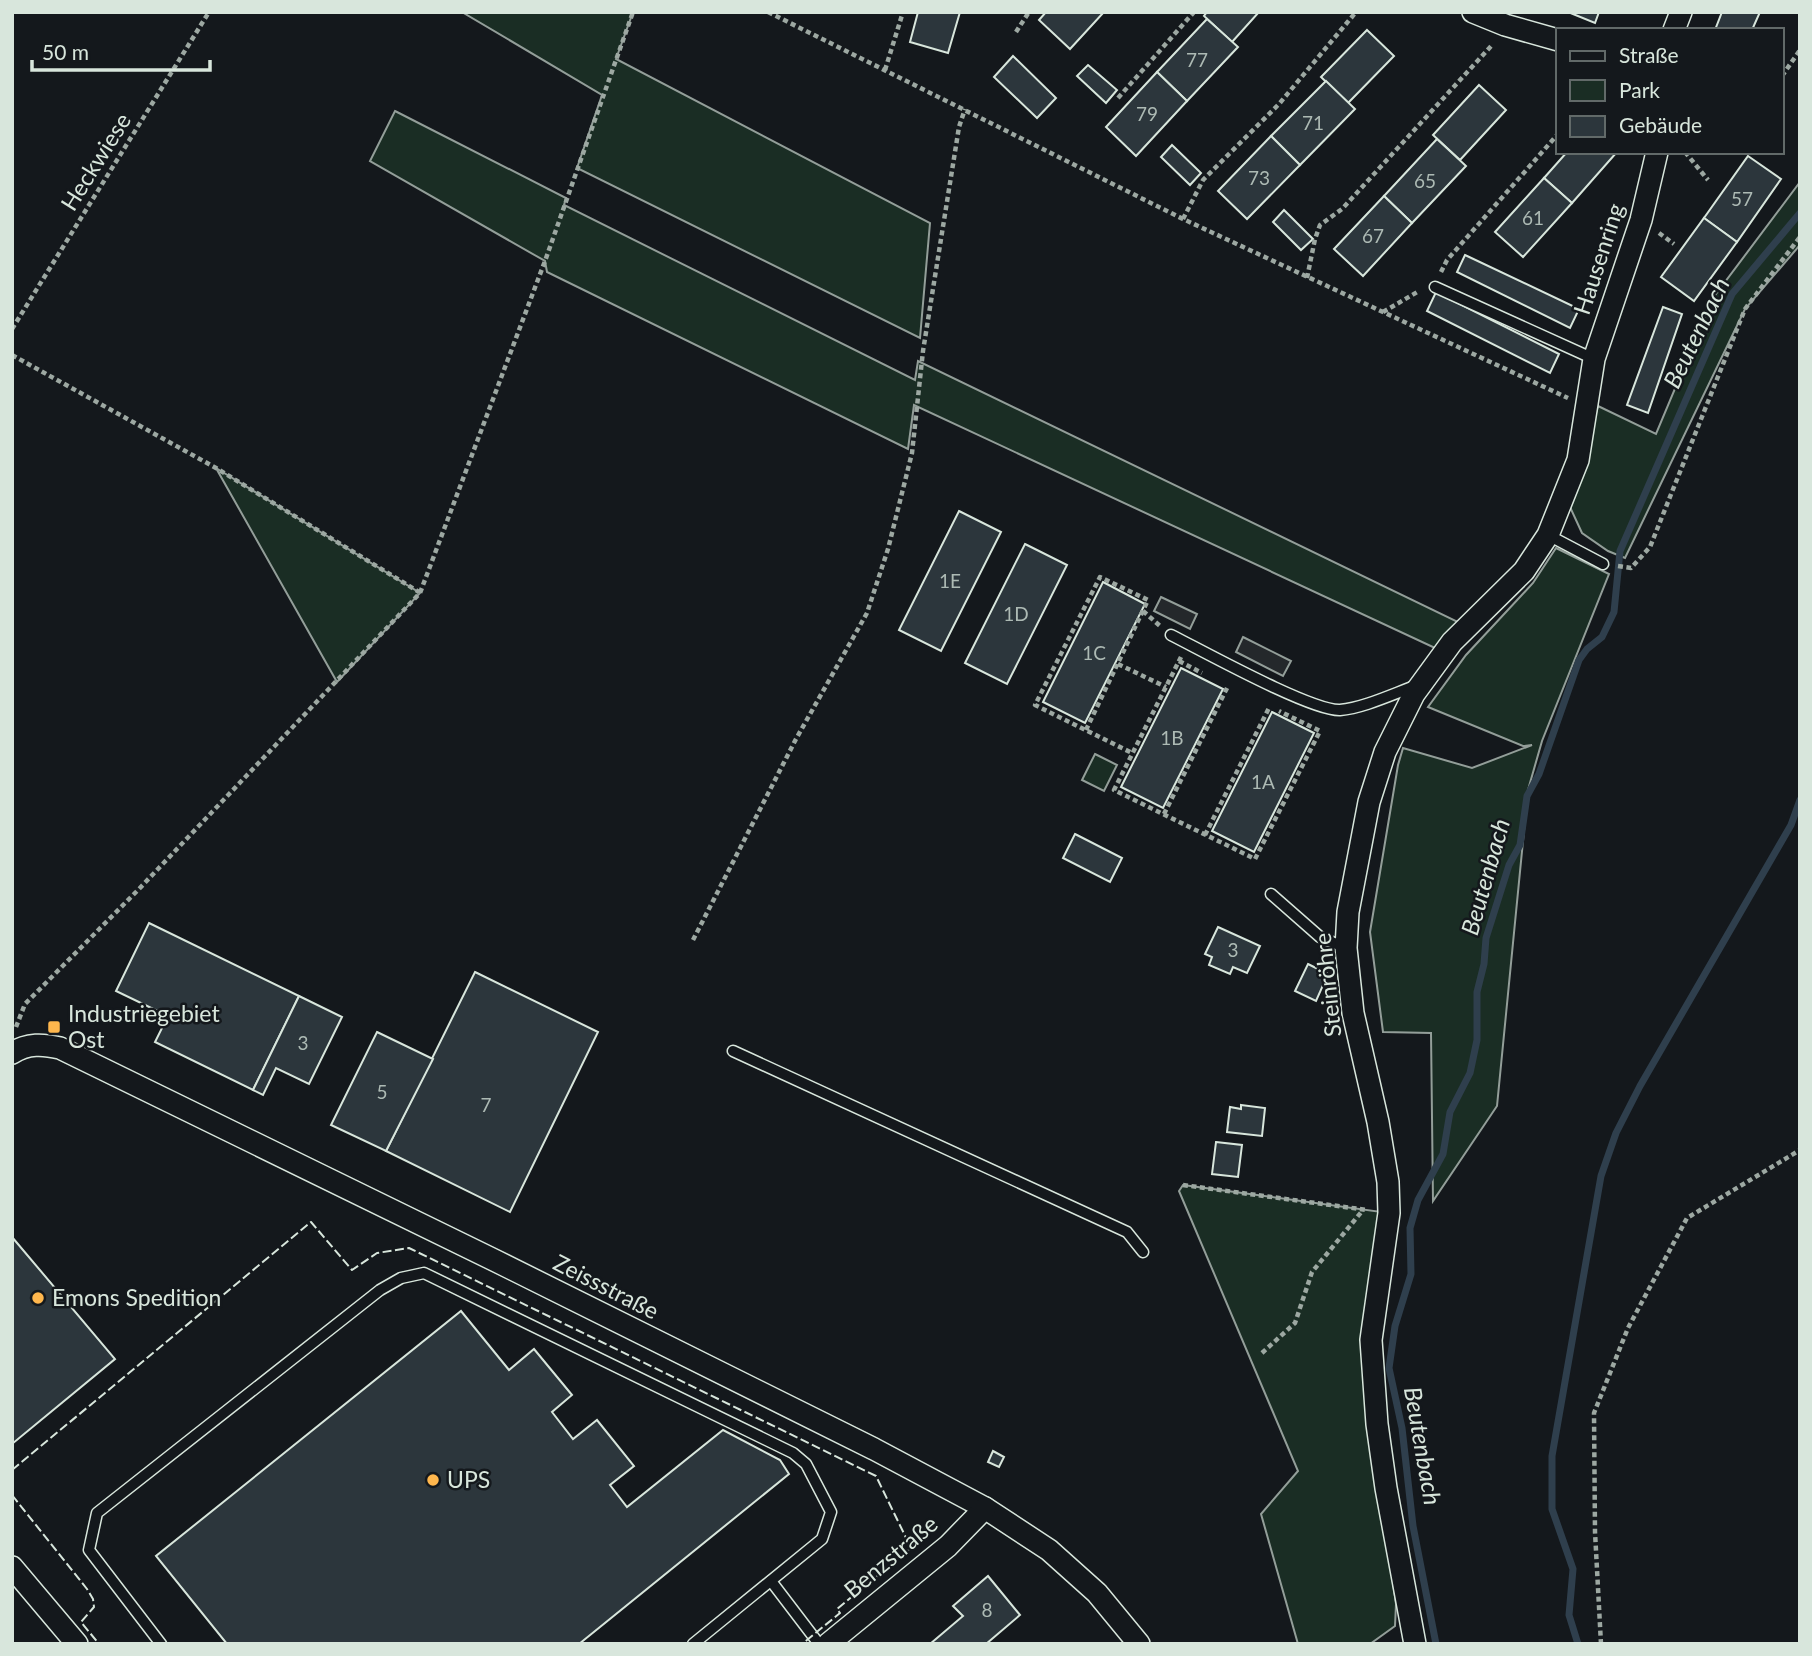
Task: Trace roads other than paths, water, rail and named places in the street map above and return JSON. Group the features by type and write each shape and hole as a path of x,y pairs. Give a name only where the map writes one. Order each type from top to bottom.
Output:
{"street":[{"path":"1473,12 1505,25 1556,39"},
{"name":"Hausenring","path":"1589,382 1594,359 1641,220 1657,154"},
{"name":"Steinröhre","path":"1415,1644 1377,1424 1371,1340 1389,1213 1388,1182 1378,1122 1353,1013 1346,948 1348,912 1369,802 1385,752 1420,684 1452,642 1524,571 1548,535 1578,460 1589,382"},
{"name":"Zeissstraße","path":"16,1050 41,1044 60,1048 874,1449 985,1508 1049,1550 1097,1593 1139,1644"},
{"name":"Benzstraße","path":"828,1644 948,1546 985,1508"},
{"path":"12,1567 77,1644"}],"lane":[{"path":"1435,287 1594,359"},
{"path":"1548,535 1603,564"},
{"path":"1171,635 1307,701 1339,710 1420,684"},
{"path":"1271,894 1320,937 1346,948"},
{"path":"733,1051 1127,1232 1143,1252"},
{"path":"162,1644 89,1550 97,1513 380,1290 401,1278 425,1273 793,1453 806,1464 831,1512 822,1539 694,1644"},
{"path":"771,1581 819,1644"}],"waterway":[{"name":"Beutenbach","path":"1436,1644 1413,1526 1402,1428 1389,1368 1395,1326 1411,1274 1410,1228 1418,1200 1443,1154 1450,1112 1470,1073 1477,1040 1477,992 1484,964 1486,938 1509,865 1520,845 1527,796 1539,774 1579,660 1587,649 1602,637 1614,612 1620,551 1732,294 1800,213"},
{"path":"1578,1644 1569,1615 1573,1569 1552,1509 1552,1456 1601,1176 1616,1133 1640,1086 1791,825 1800,800"}],"place":[{"name":"Industriegebiet Ost","path":"54,1027"},
{"name":"Emons Spedition","path":"38,1298"},
{"name":"UPS","path":"433,1480"}]}
